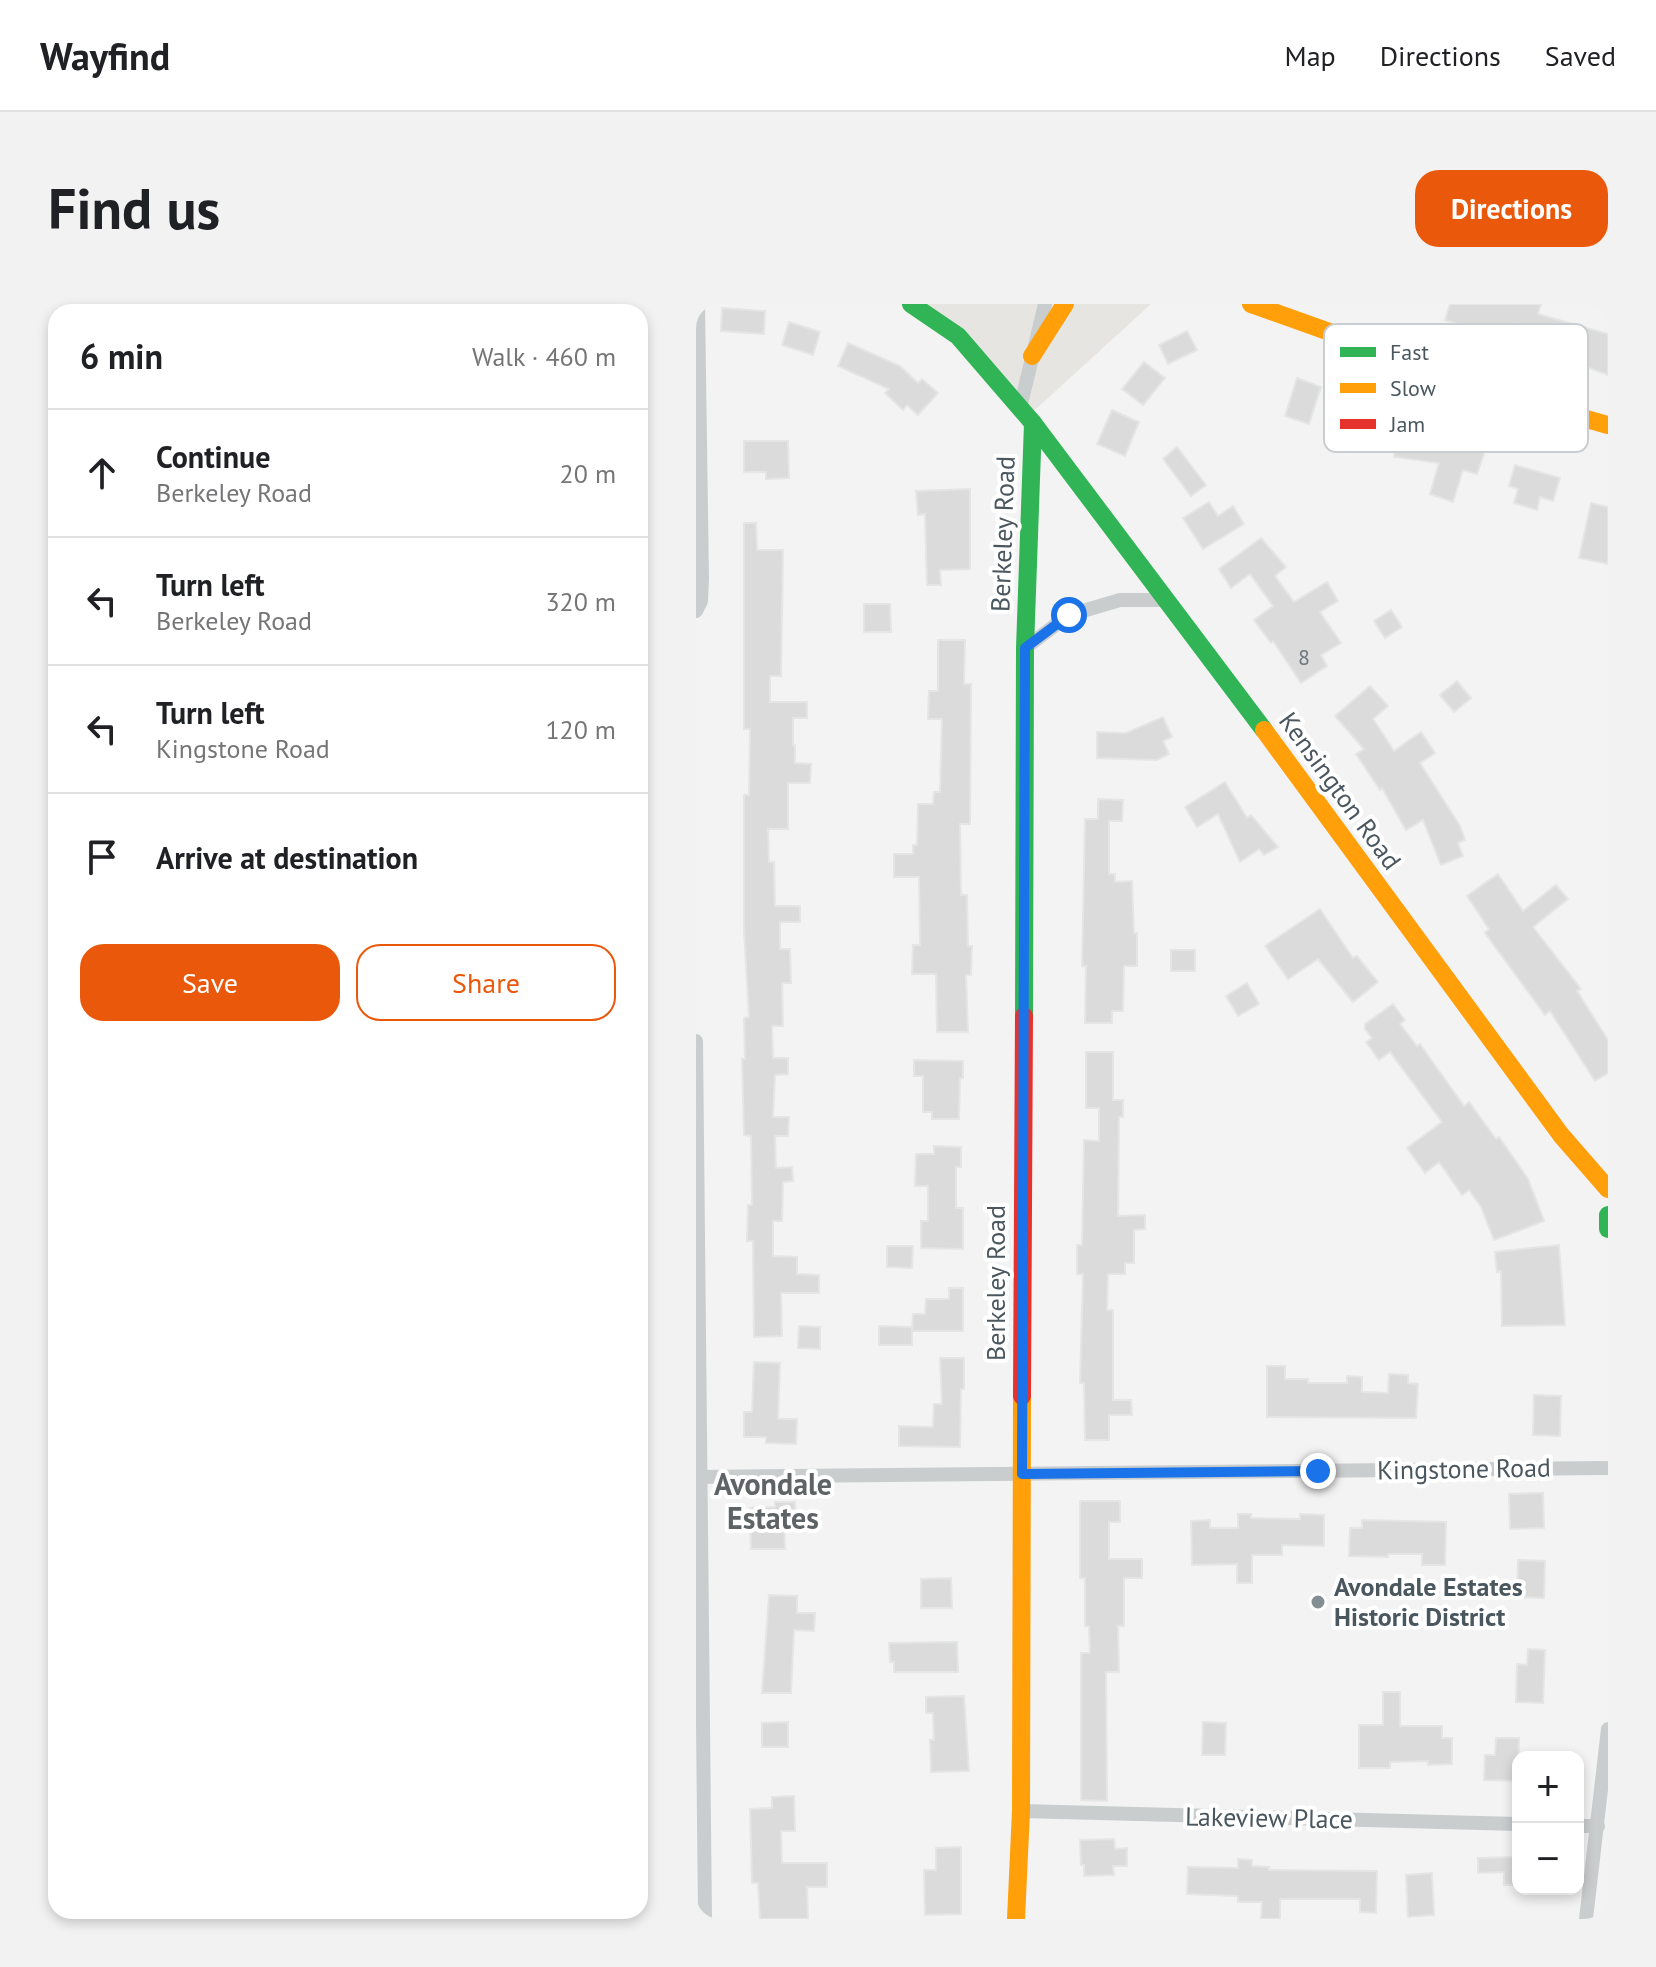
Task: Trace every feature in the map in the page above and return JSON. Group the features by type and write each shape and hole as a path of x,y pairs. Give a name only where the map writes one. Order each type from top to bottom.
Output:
{"street":[{"path":"696,611 701,601 702,579 698,304"},
{"name":"Kensington Road","path":"911,304 958,336 1026,416 1168,600 1561,1135 1608,1189"},
{"path":"1026,416 1032,356 1045,304"},
{"path":"1032,356 1065,304"},
{"path":"1251,304 1324,330"},
{"name":"Berkeley Road","path":"1016,1919 1021,1811 1026,416"},
{"path":"1588,419 1608,425"},
{"name":"Berkeley Road","path":"1025,648 1069,615 1120,600 1168,600"},
{"path":"696,1041 704,1694 700,1782 705,1919"},
{"path":"1608,1215 1608,1229"},
{"name":"Kingstone Road","path":"699,1477 1608,1468"},
{"path":"696,1709 704,1694"},
{"path":"1586,1919 1608,1729"},
{"name":"Lakeview Place","path":"1021,1811 1512,1824"},
{"path":"1584,1826 1598,1826"}],"shaded area":[{"path":"907,304 1151,304 1025,419 976,364"}],"building":[{"path":"1450,304 1541,304 1538,314 1573,324 1458,324 1445,320"},
{"path":"722,308 765,311 764,334 721,331"},
{"path":"789,322 820,332 813,355 782,345"},
{"path":"1588,328 1608,334 1608,375 1588,367"},
{"path":"1187,331 1197,350 1168,364 1159,345"},
{"path":"848,343 900,366 918,383 922,379 938,393 918,415 907,405 903,410 885,393 889,389 838,366"},
{"path":"1144,362 1165,378 1143,405 1122,389"},
{"path":"1297,378 1321,387 1309,424 1285,416"},
{"path":"1112,410 1139,422 1125,456 1097,444"},
{"path":"744,441 788,441 789,478 766,479 766,472 744,472"},
{"path":"1177,447 1206,485 1191,496 1163,459"},
{"path":"1394,452 1485,452 1477,474 1463,470 1453,502 1430,494 1439,463 1394,457"},
{"path":"1515,465 1560,478 1553,501 1540,497 1537,510 1514,503 1518,489 1509,486"},
{"path":"970,489 970,569 940,570 941,585 927,585 925,514 918,515 916,491"},
{"path":"1209,502 1218,516 1233,506 1244,524 1203,549 1183,518"},
{"path":"1591,503 1608,507 1608,564 1579,558"},
{"path":"744,523 756,523 757,550 783,550 781,676 770,676 770,702 807,702 807,718 793,718 793,745 795,763 811,764 810,783 788,783 788,829 768,829 769,862 774,862 775,906 800,906 800,922 780,922 780,949 790,949 791,983 782,983 783,1026 772,1026 773,1058 788,1058 788,1074 775,1075 773,1117 789,1117 788,1136 775,1136 776,1168 792,1167 793,1181 783,1182 782,1221 773,1221 773,1256 797,1257 797,1274 819,1275 819,1293 781,1293 782,1336 754,1337 753,1241 747,1241 748,1205 752,1205 751,1136 744,1135 742,1059 745,1059 744,1018 749,1017 744,931 744,795 749,795 750,729 744,729"},
{"path":"1261,538 1286,567 1275,576 1294,602 1327,582 1338,601 1320,612 1341,643 1321,655 1327,666 1301,683 1273,641 1271,643 1254,620 1273,606 1250,574 1231,588 1219,569"},
{"path":"864,604 890,604 891,632 864,632"},
{"path":"1391,610 1402,627 1385,638 1374,621"},
{"path":"938,640 965,640 964,684 971,684 970,824 960,824 961,895 967,895 968,946 972,946 971,975 966,975 968,1032 937,1032 936,974 912,974 913,945 920,945 919,877 894,877 894,854 913,854 913,845 917,845 918,804 933,804 934,792 940,792 942,719 928,719 929,691 938,691"},
{"path":"1457,681 1471,698 1454,712 1440,695"},
{"path":"1370,686 1388,706 1373,719 1394,751 1421,732 1435,753 1420,763 1460,826 1465,840 1458,843 1463,856 1441,865 1423,820 1406,830 1382,788 1380,790 1356,754 1364,749 1335,716"},
{"path":"1163,717 1172,737 1163,741 1169,754 1157,760 1097,758 1097,732 1126,733"},
{"path":"1225,782 1247,818 1251,815 1278,847 1264,855 1259,849 1240,862 1218,814 1197,827 1185,807"},
{"path":"1098,799 1123,800 1122,821 1109,821 1109,874 1115,874 1115,882 1132,881 1134,933 1137,933 1137,966 1124,966 1123,1011 1112,1011 1112,1023 1085,1023 1086,966 1082,966 1085,819 1098,819"},
{"path":"1498,874 1523,911 1556,885 1568,899 1533,927 1581,989 1577,991 1608,1040 1608,1073 1595,1081 1550,1011 1545,1015 1485,933 1489,929 1467,896"},
{"path":"1320,909 1353,958 1357,956 1378,982 1353,1002 1318,959 1288,979 1265,946"},
{"path":"1171,950 1195,950 1195,971 1171,971"},
{"path":"1247,983 1259,1004 1238,1016 1226,996"},
{"path":"1393,1004 1405,1020 1400,1024 1417,1046 1420,1044 1464,1106 1469,1102 1496,1139 1499,1137 1528,1179 1544,1221 1494,1240 1481,1207 1469,1190 1462,1195 1439,1162 1425,1173 1407,1148 1442,1122 1390,1052 1379,1060 1366,1042 1372,1038 1365,1024"},
{"path":"1086,1052 1113,1052 1113,1100 1123,1100 1123,1117 1119,1117 1118,1216 1145,1215 1145,1229 1134,1230 1134,1263 1125,1263 1125,1274 1108,1274 1107,1310 1113,1310 1113,1400 1131,1400 1132,1415 1109,1415 1109,1440 1085,1440 1084,1383 1080,1383 1083,1274 1077,1274 1077,1245 1082,1245 1084,1140 1099,1141 1099,1108 1086,1108"},
{"path":"914,1060 963,1061 959,1119 932,1119 932,1112 923,1112 923,1076 914,1076"},
{"path":"934,1146 961,1147 961,1167 956,1167 956,1208 963,1208 963,1249 921,1248 921,1221 928,1221 928,1186 915,1186 916,1154 934,1154"},
{"path":"1559,1245 1565,1325 1502,1326 1501,1271 1497,1272 1495,1252"},
{"path":"887,1246 913,1246 912,1268 887,1267"},
{"path":"949,1288 963,1288 963,1331 912,1331 913,1314 925,1314 926,1299 949,1299"},
{"path":"799,1326 820,1327 820,1349 798,1348"},
{"path":"879,1326 912,1327 912,1345 879,1345"},
{"path":"940,1358 964,1358 960,1447 899,1446 899,1426 933,1427 934,1404 942,1404"},
{"path":"754,1362 780,1363 778,1419 797,1419 796,1444 766,1443 766,1437 744,1437 744,1412 752,1412"},
{"path":"1267,1366 1285,1366 1285,1379 1308,1379 1308,1383 1347,1383 1347,1376 1362,1377 1362,1392 1388,1393 1389,1374 1408,1375 1408,1383 1418,1384 1416,1418 1267,1417"},
{"path":"1534,1395 1561,1396 1560,1436 1533,1435"},
{"path":"1543,1493 1544,1528 1510,1529 1509,1494"},
{"path":"1080,1501 1120,1501 1120,1522 1109,1522 1109,1559 1142,1559 1142,1578 1124,1578 1124,1626 1118,1626 1119,1672 1106,1672 1107,1801 1081,1800 1081,1653 1090,1653 1089,1626 1085,1626 1085,1578 1080,1578"},
{"path":"775,1502 795,1502 796,1520 784,1520 785,1549 751,1549 750,1508 775,1507"},
{"path":"1238,1514 1251,1514 1251,1518 1300,1519 1300,1514 1324,1515 1324,1546 1282,1545 1282,1555 1252,1555 1252,1583 1237,1583 1237,1564 1192,1565 1191,1521 1210,1520 1210,1528 1238,1528"},
{"path":"1362,1520 1446,1522 1445,1565 1422,1565 1422,1554 1349,1556 1350,1528 1362,1528"},
{"path":"1518,1560 1545,1561 1544,1598 1517,1597"},
{"path":"951,1578 952,1608 921,1608 921,1579"},
{"path":"769,1595 797,1596 797,1613 815,1613 814,1631 794,1630 791,1693 762,1693"},
{"path":"957,1642 958,1672 894,1672 894,1662 890,1662 889,1643"},
{"path":"1528,1649 1545,1650 1543,1703 1516,1702 1517,1664 1527,1665"},
{"path":"1383,1692 1400,1692 1400,1726 1442,1726 1442,1738 1452,1738 1452,1764 1390,1762 1390,1768 1359,1768 1359,1725 1383,1725"},
{"path":"964,1696 969,1771 931,1772 933,1713 926,1713 926,1697"},
{"path":"788,1722 788,1747 762,1747 762,1723"},
{"path":"1203,1722 1226,1723 1225,1755 1202,1755"},
{"path":"1496,1738 1519,1738 1519,1751 1512,1751 1512,1781 1484,1780 1485,1755 1495,1755"},
{"path":"794,1796 795,1831 781,1831 782,1863 827,1863 827,1887 807,1887 808,1919 760,1919 758,1883 752,1883 750,1809 772,1808 772,1797"},
{"path":"1114,1839 1115,1849 1127,1848 1127,1866 1113,1866 1114,1875 1084,1876 1080,1840"},
{"path":"961,1847 961,1914 925,1915 924,1870 936,1870 936,1848"},
{"path":"1512,1857 1512,1885 1504,1885 1504,1872 1478,1873 1478,1858"},
{"path":"1238,1859 1252,1860 1252,1866 1269,1867 1269,1870 1377,1871 1376,1913 1360,1912 1360,1899 1280,1899 1280,1919 1261,1919 1262,1902 1238,1902 1238,1896 1187,1894 1188,1867 1238,1868"},
{"path":"1432,1873 1434,1915 1408,1917 1406,1875"}],"traffic: fast":[{"path":"911,304 958,336 1033,423 1264,730"},
{"path":"1024,1016 1025,648 1033,423"},
{"path":"1608,1215 1608,1229"}],"traffic: slow":[{"path":"1032,356 1065,304"},
{"path":"1251,304 1324,330"},
{"path":"1588,419 1608,425"},
{"path":"1264,730 1561,1135 1608,1189"},
{"path":"1016,1919 1021,1811 1022,1396"}],"traffic: jam":[{"path":"1022,1396 1024,1016"}],"place":[{"name":"Avondale Estates Historic District","path":"1318,1602"}],"district":[{"name":"Avondale Estates","path":"773,1502"}],"route":[{"path":"1069,615 1025,648 1022,1474 1318,1471"}]}
